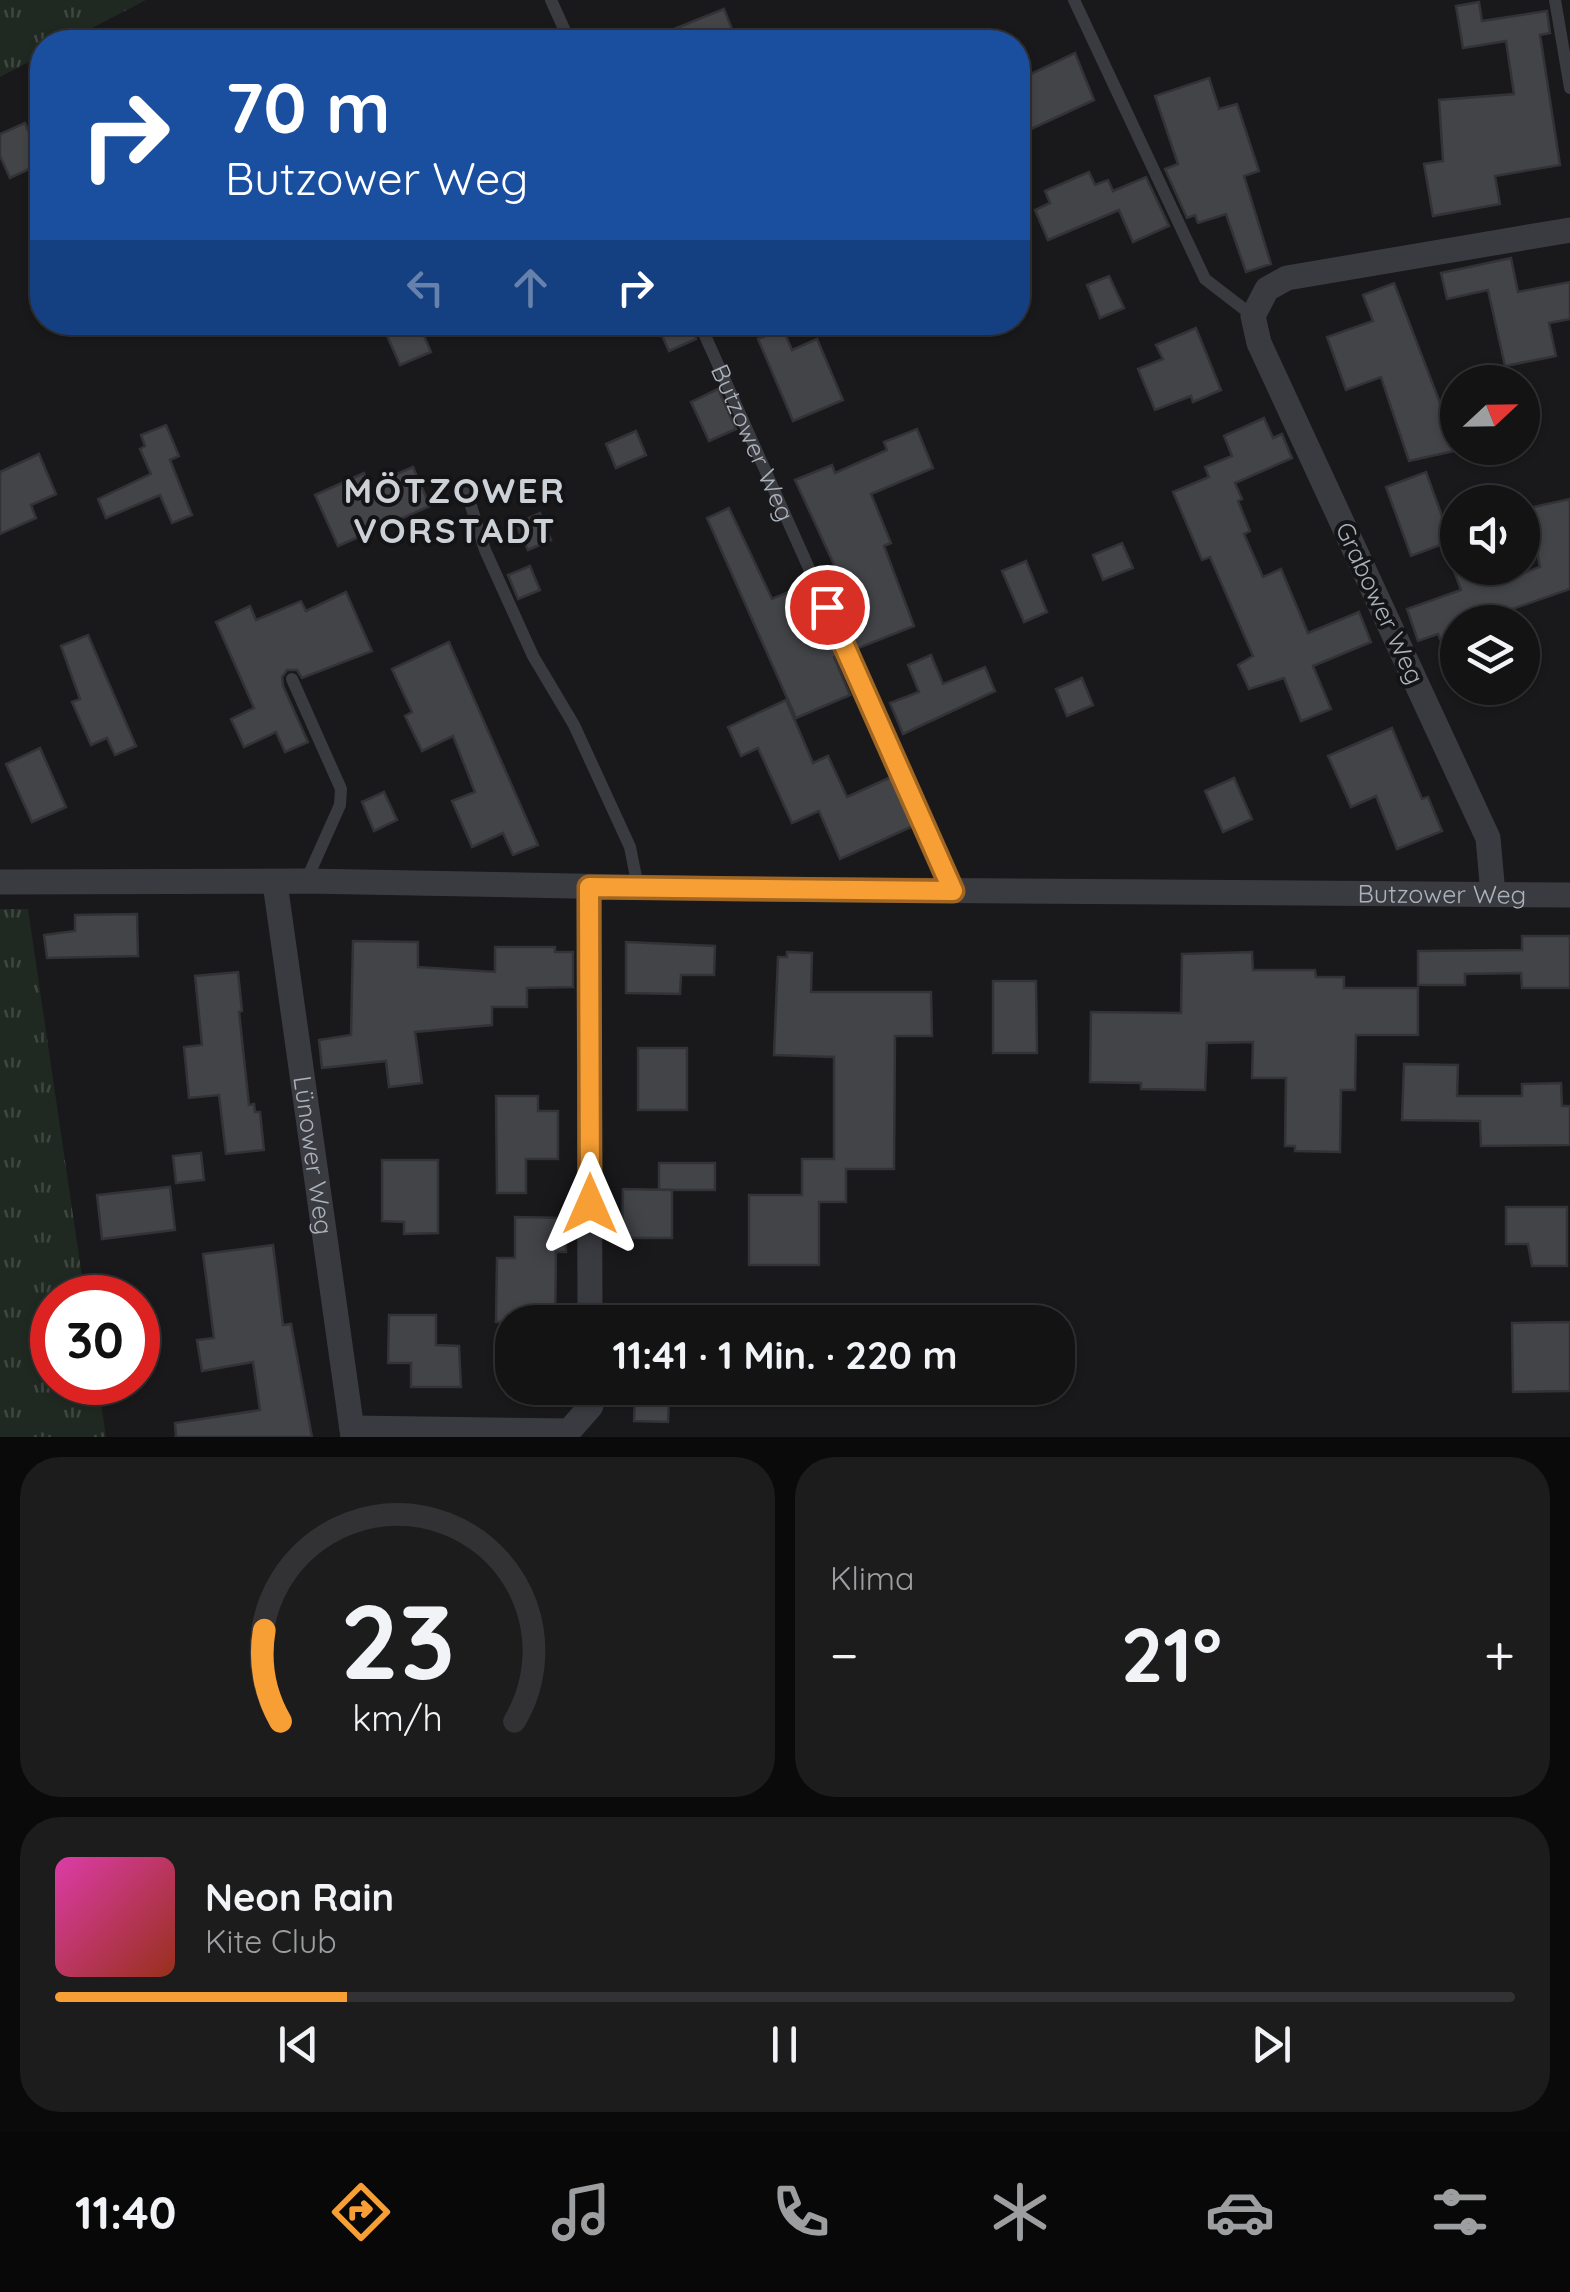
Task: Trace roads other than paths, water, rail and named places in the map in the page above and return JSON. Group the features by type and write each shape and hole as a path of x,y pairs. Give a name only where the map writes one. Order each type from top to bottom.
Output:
{"street":[{"path":"1253,316 1267,289 1287,278 1570,230"},
{"name":"Grabower Weg","path":"1253,316 1259,343 1488,838 1493,894"},
{"name":"Butzower Weg","path":"0,882 306,880 589,887 1570,896"},
{"name":"Lünower Weg","path":"274,883 353,1432 569,1431 590,1405"},
{"path":"589,887 590,1305"}],"lane":[{"path":"551,0 565,30"},
{"path":"1074,0 1205,279 1253,316"},
{"path":"1555,0 1570,88"},
{"name":"Butzower Weg","path":"706,335 953,891"},
{"path":"465,487 485,550 533,656 574,724 630,846 638,887"},
{"path":"292,679 341,790 340,804 306,880"}],"district":[{"name":"MÖTZOWER VORSTADT","path":"455,511"}]}
